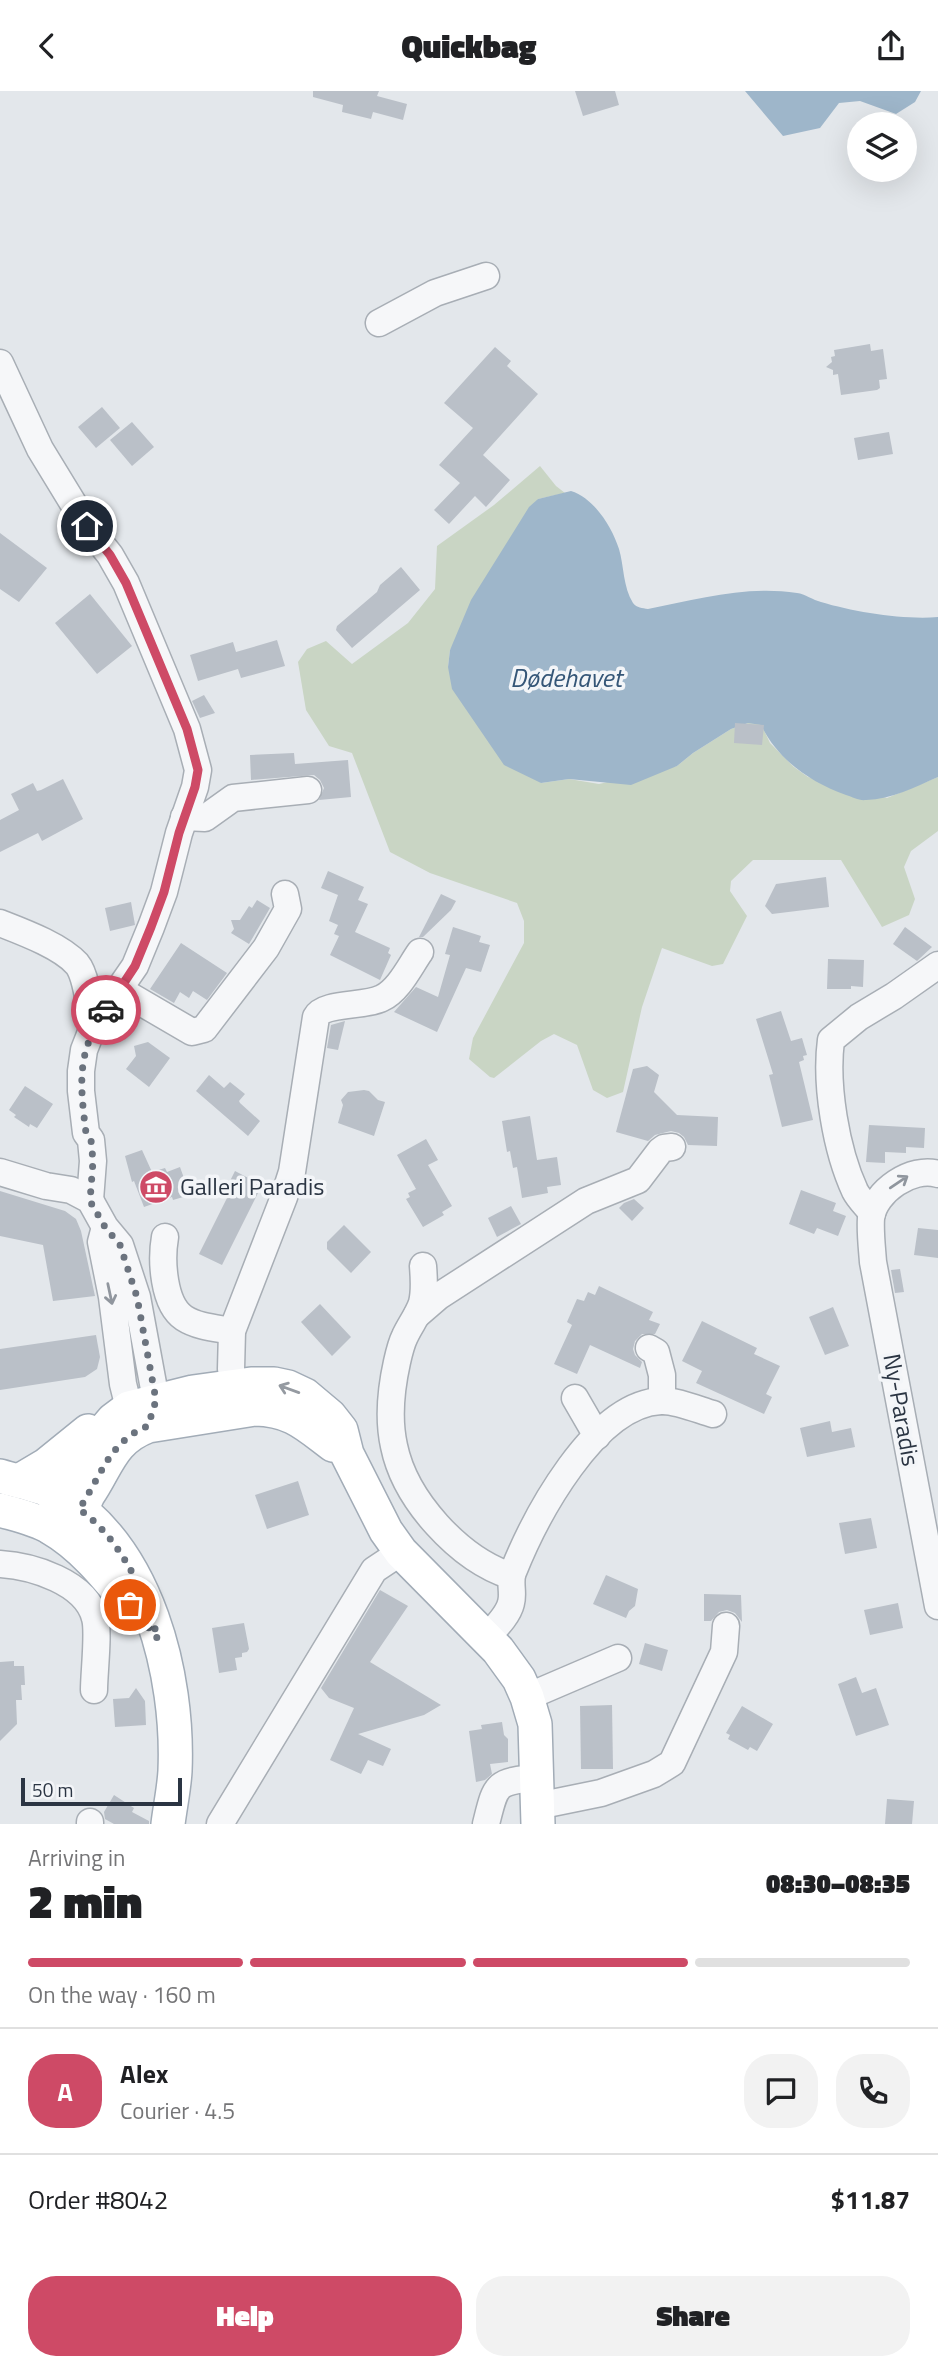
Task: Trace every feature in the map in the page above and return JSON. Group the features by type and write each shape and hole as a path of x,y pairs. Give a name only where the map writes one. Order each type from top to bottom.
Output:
{"main road":[{"path":"10,1479 46,1465 90,1430 136,1413 269,1410 295,1417 312,1427 346,1454 386,1531 401,1552 513,1669 527,1696 535,1724 538,1801"},
{"path":"50,1527 76,1507 90,1447 136,1413"},
{"path":"10,1479 76,1507 117,1550 139,1586 150,1611 166,1670 173,1720 175,1772 168,1824"},
{"path":"0,1510 50,1527 81,1552 158,1639"}],"street":[{"path":"379,323 435,293 486,276"},
{"path":"0,363 40,449 126,583 177,703 198,770 164,892 151,927 135,966 93,1027 84,1051 81,1071 86,1133 80,1141 79,1161 55,1191"},
{"path":"184,817 205,818 233,798 308,790"},
{"path":"120,990 192,1032 204,1029 266,948 288,909 285,894"},
{"path":"0,923 48,944 78,965 85,982 93,1027"},
{"path":"231,1369 232,1331 292,1172 316,1017 325,1008 363,1005 384,997 398,984 420,952"},
{"path":"938,965 859,1017 831,1039 829,1053 839,1144 856,1194 873,1213 891,1187 900,1180 923,1172 938,1174"},
{"path":"417,1315 439,1296 586,1201 638,1180 660,1151 672,1147"},
{"path":"0,1172 55,1191 105,1227 101,1242 119,1365 136,1413"},
{"name":"Ny-Paradis","path":"873,1213 873,1262 938,1606"},
{"path":"165,1237 162,1267 178,1313 197,1324 232,1331"},
{"path":"424,1266 423,1301 404,1336 394,1374 390,1419 394,1449 407,1480 424,1509 443,1533 467,1553 498,1572 511,1576"},
{"path":"649,1348 656,1352 661,1370 662,1401"},
{"path":"575,1398 597,1436"},
{"path":"486,1638 499,1624 511,1604 511,1576 540,1511 566,1472 597,1436 614,1420 636,1408 662,1401 713,1414"},
{"path":"220,1824 374,1570 401,1552"},
{"path":"0,1564 21,1566 46,1574 76,1591 89,1606 96,1619 93,1690"},
{"path":"486,1824 498,1788 511,1780 538,1801 551,1803 601,1793 654,1774 672,1763 724,1652 726,1626"},
{"path":"527,1696 618,1658"}],"green space":[{"path":"540,466 565,493 538,499 450,650 448,667 541,783 569,779 599,784 677,766 731,729 748,723 761,724 770,743 808,777 887,798 938,777 938,831 911,851 904,867 915,899 909,915 882,927 841,860 753,860 731,881 730,891 747,916 723,964 712,966 662,948 642,1007 623,1092 607,1098 593,1090 577,1045 554,1034 494,1078 469,1059 473,1038 524,943 524,921 517,903 430,873 390,852 352,753 329,746 306,710 298,662 307,649 326,641 352,664 408,623 435,589 437,546 494,505"}],"water":[{"path":"745,91 921,91 915,102 899,112 890,112 860,101 839,103 820,128 783,136"},
{"name":"Dødehavet","path":"571,491 587,500 607,523 619,549 625,583 636,606 648,609 703,597 778,591 800,594 864,612 938,617 938,777 894,795 858,799 833,790 796,768 776,749 761,725 748,723 731,729 677,766 631,785 569,779 541,783 504,765 452,689 448,667 450,650 471,600 529,507 538,499"}],"building":[{"path":"313,91 379,91 377,96 407,104 403,120 373,112 371,119 342,112 343,105 313,97"},
{"path":"575,91 615,91 619,105 583,116"},
{"path":"870,344 871,351 883,349 887,379 879,380 880,388 877,390 841,395 838,374 833,375 833,370 826,367 832,362 831,357 835,356 834,350"},
{"path":"495,347 511,361 507,366 538,394 483,455 510,480 486,507 475,496 449,524 434,510 460,483 439,465 473,428 444,403"},
{"path":"102,407 120,428 96,448 78,427"},
{"path":"132,422 154,447 132,466 110,440"},
{"path":"889,432 893,454 858,460 854,438"},
{"path":"0,533 47,568 19,602 0,589"},
{"path":"401,567 420,590 352,648 336,630 337,626 377,592 380,585"},
{"path":"90,594 132,646 97,674 55,623"},
{"path":"277,640 285,666 241,678 238,669 198,681 190,655 233,642 236,652"},
{"path":"204,695 215,713 200,718 192,701"},
{"path":"735,723 764,725 762,745 734,743"},
{"path":"294,753 295,764 348,760 351,797 319,800 324,788 314,775 251,780 250,755"},
{"path":"63,779 83,819 42,841 38,833 0,852 0,820 19,810 11,794 33,783 37,791 41,790"},
{"path":"328,871 364,887 358,900 368,904 355,932 390,948 388,953 391,955 380,980 330,955 339,936 334,934 338,925 329,921 338,895 321,888"},
{"path":"826,877 829,907 772,914 765,906 776,884"},
{"path":"441,894 456,901 451,910 423,937 419,937"},
{"path":"257,900 270,908 249,944 231,933 234,929 231,920 240,920 249,906 252,908"},
{"path":"131,902 135,925 110,931 105,908"},
{"path":"453,927 481,936 479,942 490,945 481,972 466,968 437,1032 394,1012 416,987 438,997 450,955 445,954"},
{"path":"905,927 932,947 917,961 893,944"},
{"path":"181,943 227,973 207,1000 193,991 189,998 180,992 174,1003 150,989"},
{"path":"828,959 864,960 863,987 827,989"},
{"path":"781,1011 791,1041 802,1038 807,1055 799,1062 813,1120 782,1127 769,1075 773,1074 756,1019"},
{"path":"345,1021 338,1050 327,1048 331,1025"},
{"path":"148,1042 170,1058 149,1087 126,1069 136,1056 134,1046"},
{"path":"647,1066 659,1075 654,1092 677,1115 718,1117 717,1146 688,1145 684,1137 671,1131 655,1135 648,1141 616,1132 633,1069"},
{"path":"209,1075 224,1088 230,1082 245,1094 240,1103 260,1121 248,1136 196,1091"},
{"path":"25,1086 53,1104 37,1128 30,1124 29,1127 9,1110"},
{"path":"364,1090 385,1102 374,1136 338,1123 343,1105 341,1100 348,1092"},
{"path":"530,1116 537,1160 557,1157 561,1185 547,1187 548,1193 522,1198 517,1167 513,1168 510,1151 507,1152 502,1121"},
{"path":"869,1125 925,1128 924,1148 906,1147 906,1153 885,1152 885,1163 866,1162"},
{"path":"426,1139 438,1160 428,1165 452,1206 442,1212 444,1215 423,1227 406,1199 410,1197 408,1193 416,1189 397,1155"},
{"path":"142,1150 152,1172 165,1168 167,1172 180,1167 190,1195 173,1200 172,1197 144,1207 134,1181 132,1182 125,1156"},
{"path":"235,1171 262,1185 222,1265 199,1254 229,1194 225,1191"},
{"path":"801,1190 836,1203 833,1211 846,1216 838,1236 817,1228 814,1234 789,1224"},
{"path":"0,1191 65,1211 76,1219 95,1296 53,1301 43,1245 0,1236"},
{"path":"634,1199 644,1208 632,1221 619,1208"},
{"path":"511,1206 521,1224 497,1237 488,1218"},
{"path":"344,1225 371,1252 351,1273 327,1249 327,1242"},
{"path":"918,1228 938,1230 938,1258 914,1255"},
{"path":"900,1269 904,1292 895,1293 891,1270"},
{"path":"599,1286 653,1312 649,1320 660,1324 655,1334 642,1334 635,1341 633,1349 642,1362 640,1368 590,1345 577,1374 554,1364 572,1325 567,1322 577,1299 584,1301 588,1292 595,1295"},
{"path":"320,1304 351,1337 332,1356 301,1322"},
{"path":"833,1307 849,1346 825,1355 809,1317"},
{"path":"702,1321 757,1348 754,1354 780,1366 766,1394 772,1397 764,1414 696,1383 702,1371 682,1361"},
{"path":"96,1335 100,1357 97,1369 85,1377 0,1390 0,1349"},
{"path":"830,1421 832,1432 851,1428 855,1447 807,1457 800,1428"},
{"path":"298,1481 309,1515 267,1529 255,1495"},
{"path":"871,1518 877,1548 845,1554 839,1523"},
{"path":"606,1575 638,1589 635,1606 626,1618 593,1604"},
{"path":"380,1590 408,1606 370,1662 441,1705 424,1715 358,1734 391,1749 383,1766 368,1760 361,1774 330,1760 354,1708 329,1698 321,1688"},
{"path":"704,1594 741,1595 742,1622 735,1613 727,1610 719,1612 711,1621 704,1621"},
{"path":"898,1603 903,1628 870,1635 864,1610"},
{"path":"244,1623 249,1649 242,1653 242,1657 235,1658 237,1670 219,1673 212,1628"},
{"path":"645,1643 668,1650 662,1671 639,1664"},
{"path":"14,1661 14,1666 24,1666 25,1685 21,1685 22,1700 16,1700 17,1724 0,1741 0,1662"},
{"path":"856,1677 862,1693 876,1688 889,1725 856,1736 838,1684"},
{"path":"136,1688 145,1701 146,1725 115,1727 113,1699 129,1698"},
{"path":"612,1705 613,1769 581,1769 580,1706"},
{"path":"742,1706 773,1724 757,1751 750,1747 748,1750 728,1739 730,1735 726,1733"},
{"path":"502,1722 504,1735 508,1739 508,1762 490,1764 492,1774 485,1780 476,1782 469,1731 482,1729 481,1725"},
{"path":"114,1795 134,1808 132,1812 149,1821 149,1824 114,1824 105,1819 104,1812"},
{"path":"887,1799 914,1801 912,1824 885,1824"}],"way so far":[{"path":"106,1010 93,1027 84,1051 81,1071 86,1133 91,1140 93,1161 90,1201 105,1227 120,1245 129,1269 137,1297 156,1400 148,1426 132,1432 118,1446 105,1462 79,1509 90,1517 117,1550 139,1586 158,1639 130,1605"}],"place":[{"name":"Galleri Paradis","path":"156,1187"}],"route":[{"path":"87,526 110,555 126,583 177,703 198,770 164,892 151,927 135,966 106,1010"}]}
